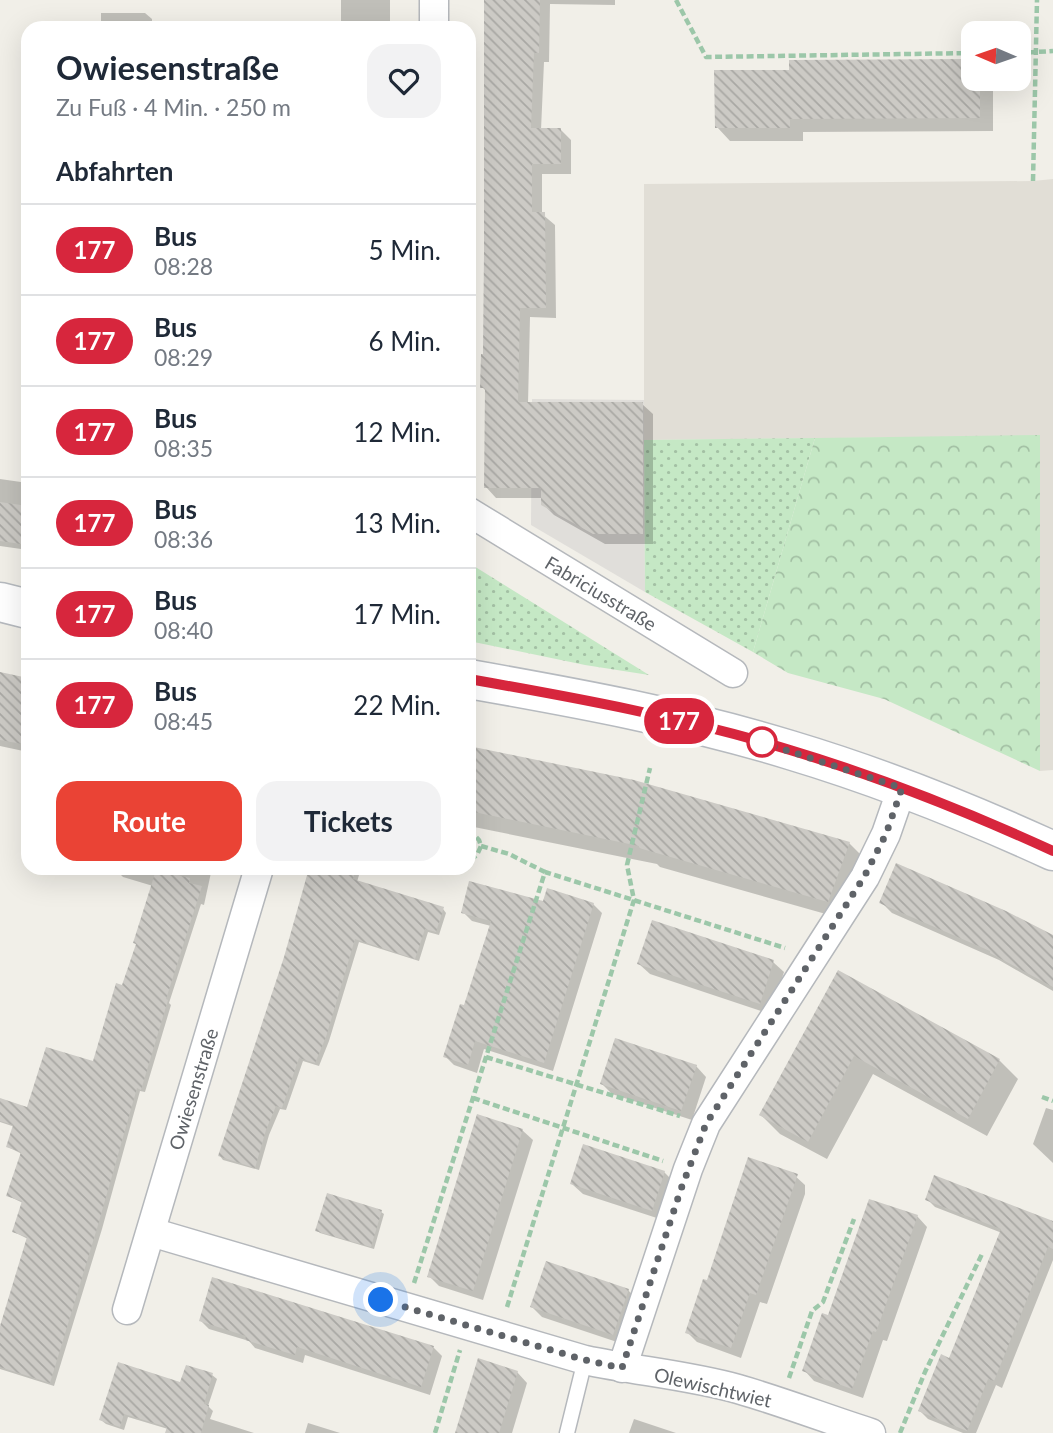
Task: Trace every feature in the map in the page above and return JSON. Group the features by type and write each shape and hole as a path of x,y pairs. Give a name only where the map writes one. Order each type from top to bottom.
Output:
{"street":[{"path":"434,0 434,21"},
{"name":"Fabriciusstraße","path":"476,516 733,673"},
{"path":"476,680 663,717 792,750 902,788 1053,851"},
{"path":"622,1368 688,1169 706,1124 864,877 886,834 902,788"},
{"name":"Owiesenstraße","path":"127,1310 256,875"},
{"name":"Olewischtwiet","path":"151,1232 585,1360 677,1375 738,1389 871,1433"}],"lane":[{"path":"567,1433 585,1360"}],"path":[{"path":"676,0 706,57 961,53"},
{"path":"1033,181 1037,0"},
{"path":"1031,54 1053,51"},
{"path":"498,1335 634,900 627,865 650,768"},
{"path":"476,838 481,846 476,856"},
{"path":"481,846 509,854 545,872 813,957"},
{"path":"407,1308 545,872"},
{"path":"486,1058 706,1124"},
{"path":"1042,1097 1053,1101"},
{"path":"473,1098 688,1169"},
{"path":"780,1403 812,1311 823,1302 853,1219"},
{"path":"900,1433 925,1372 982,1254"},
{"path":"435,1433 467,1325"}],"shaded area":[{"path":"1053,179 1053,770 1040,771 1040,436 644,440 644,184"},
{"path":"532,399 644,400 645,592 531,525"}],"green space":[{"path":"1040,435 1040,771 884,699 788,673 753,652 815,438"},
{"path":"815,438 753,652 645,592 644,440"},
{"path":"476,567 649,675 476,642"}],"building":[{"path":"484,0 540,0 539,53 534,53 531,128 561,128 561,164 532,164 532,212 545,212 546,308 520,308 518,402 643,402 643,534 593,534 541,505 541,488 484,488 485,388 480,388 483,354"},
{"path":"961,59 961,91 980,91 980,118 790,119 790,128 715,128 714,70 789,70 789,60"},
{"path":"0,502 21,505 21,544 0,541"},
{"path":"0,672 21,676 21,744 0,740"},
{"path":"476,747 634,780 850,842 828,902 639,846 476,812"},
{"path":"896,863 1006,911 1053,935 1053,987 990,951 879,903"},
{"path":"154,875 177,875 190,878 189,883 202,886 166,999 168,1000 141,1090 137,1088 50,1383 0,1367 0,1326 27,1237 12,1232 22,1201 6,1196 21,1152 6,1147 13,1125 0,1121 0,1098 27,1107 46,1047 93,1061 116,983 122,985 136,944 133,943"},
{"path":"307,875 354,875 353,879 444,907 436,932 425,929 415,959 355,939 326,1037 315,1063 299,1058 282,1108 276,1106 266,1130 255,1168 218,1156 284,957"},
{"path":"469,881 543,901 547,888 594,903 544,1063 475,1041 468,1065 443,1057 460,1004 464,1005 491,921 461,913"},
{"path":"652,920 774,960 760,1004 637,964"},
{"path":"838,970 1000,1059 968,1119 854,1056 808,1142 759,1115"},
{"path":"615,1038 697,1065 681,1111 600,1084"},
{"path":"477,1114 523,1129 473,1291 427,1277"},
{"path":"583,1144 665,1171 652,1211 570,1184"},
{"path":"748,1157 798,1174 756,1295 750,1293 731,1348 685,1333 703,1279 707,1280"},
{"path":"934,1175 1053,1221 1053,1249 1048,1247 994,1381 988,1379 967,1431 918,1411 941,1354 949,1358 1001,1229 925,1200"},
{"path":"327,1193 382,1210 371,1247 315,1231"},
{"path":"869,1199 918,1215 876,1332 873,1331 852,1389 802,1371 822,1313 828,1315"},
{"path":"546,1261 629,1289 613,1335 530,1307"},
{"path":"212,1277 434,1346 421,1387 297,1347 295,1355 245,1340 246,1336 199,1321"},
{"path":"478,1358 518,1371 499,1433 455,1433"},
{"path":"118,1362 180,1382 186,1365 213,1373 204,1404 209,1405 201,1433 165,1433 167,1427 124,1414 120,1427 99,1420"}],"bus line":[{"name":"177","path":"476,680 663,717 792,750 902,788 1053,851"}],"route":[{"path":"381,1300 585,1360 622,1368 648,1284 706,1124 864,877 886,834 902,788 755,740 762,742"}]}
